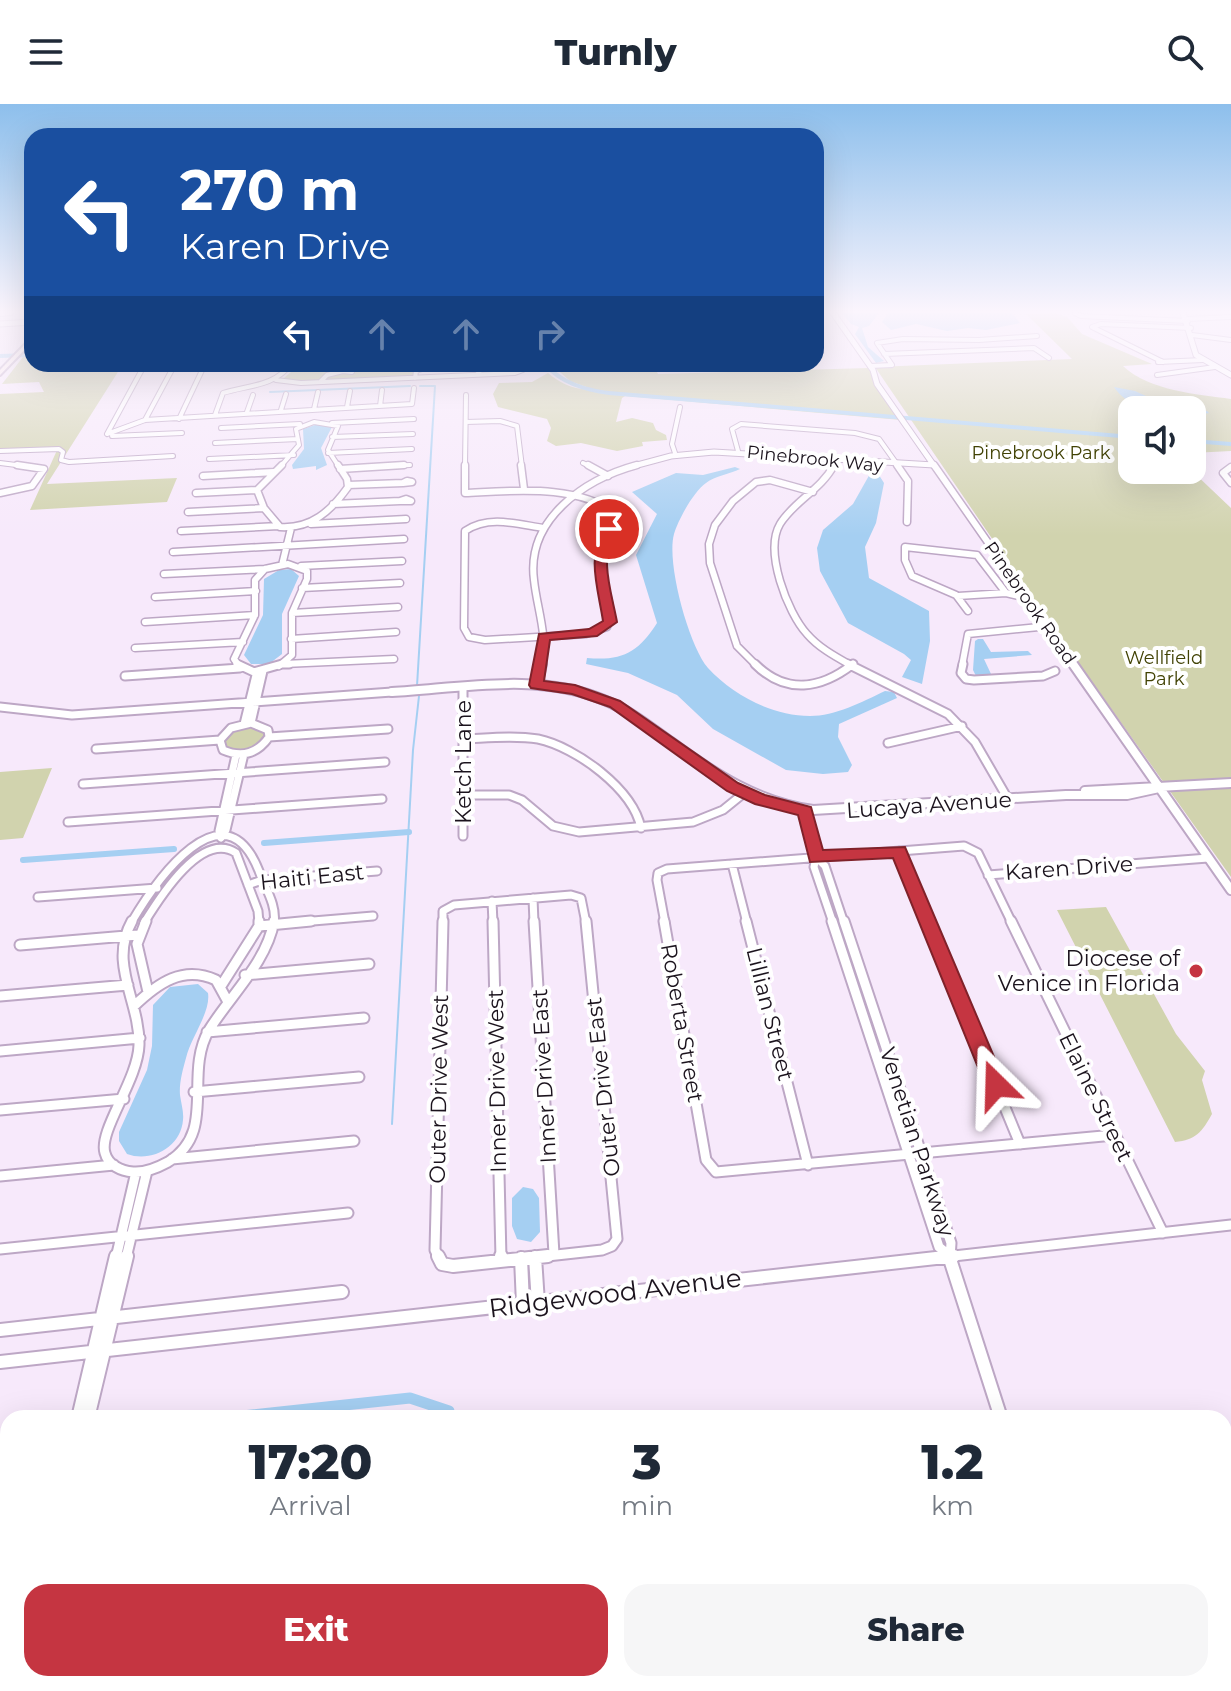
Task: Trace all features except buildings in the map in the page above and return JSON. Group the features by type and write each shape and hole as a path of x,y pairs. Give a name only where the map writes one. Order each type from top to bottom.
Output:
{"street":[{"path":"107,434 132,387"},
{"path":"145,420 163,387"},
{"path":"179,419 194,387"},
{"path":"215,415 221,396 246,387"},
{"name":"Pinebrook Road","path":"880,387 1231,890"},
{"path":"107,434 145,420 412,404 414,388"},
{"path":"380,406 382,390"},
{"path":"347,407 350,391"},
{"path":"318,392 319,421"},
{"path":"281,410 286,394"},
{"path":"247,412 253,395"},
{"path":"466,395 465,493 548,489 609,508 617,514 603,539 599,554 611,620 597,632 480,640 469,637 464,628 467,529 489,522 543,528"},
{"path":"676,456 672,444 680,407"},
{"path":"221,428 319,421 414,419"},
{"path":"466,422 500,421 517,426 524,489"},
{"path":"328,453 332,437 339,428 332,423"},
{"path":"196,493 257,490 294,455 298,447 295,431 305,424"},
{"path":"738,451 732,429 741,424 855,433 881,441 909,483 907,522"},
{"path":"107,434 182,433"},
{"path":"332,437 413,434"},
{"path":"215,443 298,439"},
{"path":"0,451 59,449 63,452 61,459 66,462 173,456"},
{"path":"328,453 412,449"},
{"name":"Pinebrook Way","path":"537,685 544,637 536,604 532,565 536,544 543,528 573,497 608,476 676,456 738,451 899,466 934,465"},
{"path":"328,453 348,485"},
{"path":"209,459 294,455"},
{"path":"837,460 829,478 779,526 774,538 773,556 804,632 822,648 931,703 962,726 983,753 1008,799"},
{"path":"0,463 40,466 44,470 32,486 0,493"},
{"path":"583,463 608,476"},
{"path":"340,469 410,465"},
{"path":"1226,468 1224,476 1231,483"},
{"path":"203,476 275,472"},
{"path":"813,492 770,480 756,482 733,501 715,525 709,544 710,563 737,646 761,670 787,684 811,686 829,682 853,664"},
{"path":"310,524 333,504 348,485 403,483"},
{"path":"257,490 264,508 279,526"},
{"path":"333,504 400,501"},
{"path":"188,512 264,508"},
{"path":"181,531 294,528 310,524 406,519"},
{"path":"285,564 294,528"},
{"path":"173,552 404,539"},
{"path":"1019,586 1017,590 1006,593 958,596 911,577 903,563 907,546 977,555 984,560 1006,593 1027,598"},
{"path":"164,574 265,569 285,564 301,566 402,561"},
{"path":"284,664 293,652 292,613 309,575 301,566"},
{"path":"240,668 235,657 255,615 256,578 265,569"},
{"path":"302,588 400,583"},
{"path":"155,597 256,591"},
{"path":"958,596 968,611"},
{"path":"292,613 398,607"},
{"path":"145,622 255,615"},
{"path":"1044,623 1041,627 968,634 963,676 974,680 1043,676 1055,671"},
{"path":"1018,630 1044,630 1052,634"},
{"path":"291,639 396,632"},
{"path":"135,648 243,642"},
{"path":"125,676 240,668 260,671 284,664 394,659"},
{"path":"247,723 260,671"},
{"name":"Lucaya Avenue","path":"392,692 537,685 575,690 615,704 744,793 805,811 1150,792 1159,788 1231,783"},
{"name":"Ketch Lane","path":"463,688 463,836"},
{"path":"0,707 82,713 392,692"},
{"path":"96,749 220,740 226,732 247,723 265,727 269,737"},
{"path":"888,743 962,726"},
{"path":"220,740 223,750 240,754 258,750 269,737 388,729"},
{"path":"464,739 523,737 563,746 632,799 641,828"},
{"path":"220,841 240,754"},
{"path":"83,784 385,762"},
{"path":"463,795 496,793 512,796 549,823 572,832 682,825 723,810 744,793"},
{"path":"68,822 382,799"},
{"name":"Venetian Parkway","path":"805,811 816,857 814,867 939,1247 949,1255 951,1243 922,1154 825,866 816,857"},
{"path":"114,1165 106,1153 104,1136 135,1071 140,1038 121,956 123,936 131,920 189,848 208,838 220,841 235,852 258,911 259,926 221,986"},
{"path":"148,992 138,950 138,935 170,889 202,852 220,841 237,838 247,844 274,910 274,924 207,1032 197,1059 194,1092 198,1115 196,1129 185,1147 172,1159"},
{"name":"Karen Drive","path":"658,873 667,869 968,847 978,853 988,875 1208,858"},
{"path":"899,851 1020,1144"},
{"name":"Lillian Street","path":"732,864 808,1165"},
{"name":"Haiti East","path":"248,885 262,880 377,871"},
{"name":"Roberta Street","path":"658,873 706,1160 713,1170 726,1173 808,1165"},
{"name":"Elaine Street","path":"988,875 1163,1233"},
{"path":"38,897 170,889"},
{"name":"Outer Drive East","path":"533,898 571,895 581,898 584,904 618,1232 614,1244 606,1249 535,1257"},
{"name":"Outer Drive West","path":"533,898 451,905 443,913 435,1250 438,1261 447,1265 535,1257"},
{"name":"Inner Drive East","path":"533,898 554,1254"},
{"name":"Inner Drive West","path":"492,901 501,1260"},
{"path":"259,926 373,916"},
{"path":"20,945 138,935"},
{"path":"840,946 851,945"},
{"path":"245,975 369,964"},
{"path":"134,1006 169,978 189,973 211,976 221,986 227,1000"},
{"path":"0,996 128,985"},
{"path":"207,1032 364,1018"},
{"path":"0,1051 140,1038"},
{"path":"870,1039 883,1038"},
{"path":"194,1092 359,1077"},
{"path":"0,1110 124,1099"},
{"path":"808,1165 1114,1135"},
{"path":"0,1176 114,1165 141,1171 172,1159 354,1141"},
{"path":"85,1410 141,1171"},
{"path":"0,1249 348,1213"},
{"name":"Ridgewood Avenue","path":"0,1362 1231,1225"},
{"path":"949,1255 998,1410"},
{"path":"535,1257 538,1303"},
{"path":"521,1258 523,1304"},
{"path":"0,1330 342,1292"}],"green space":[{"path":"42,387 108,387 47,484 177,478 167,502 30,510 58,448 0,450 0,394 44,392"},
{"path":"497,387 592,389 587,387 881,387 901,420 625,396 616,422 632,418 653,423 656,430 666,435 667,440 642,442 643,446 617,451 581,443 556,446 547,441 551,428 547,419 498,407 493,394"},
{"name":"Pinebrook Park","path":"889,387 1164,387 1231,399 1231,451 1206,452 1206,396 1118,396 1118,484 1206,484 1231,508 1231,877 1038,606"},
{"path":"249,725 262,730 265,738 246,750 224,747 224,737 228,733"},
{"path":"52,768 23,838 0,840 0,772"},
{"path":"1106,907 1176,1034 1205,1071 1202,1080 1212,1114 1201,1130 1188,1139 1175,1142 1057,910"}],"water":[{"path":"1114,387 1114,387 1146,396 1122,396"},
{"path":"318,424 332,427 321,448 327,465 316,470 316,466 293,469 292,465 304,449 303,429"},
{"path":"735,467 740,469 706,483 696,492 674,534 673,564 687,624 708,668 741,695 768,708 796,715 829,714 885,691 894,692 897,698 839,724 838,737 852,765 848,772 823,774 786,770 713,729 677,695 628,673 586,664 587,658 610,658 628,653 643,642 657,623 636,555 657,514 632,492 676,473 703,475"},
{"path":"871,472 877,472 884,483 876,523 865,547 869,578 929,611 930,641 922,684 902,677 911,660 904,654 848,623 820,571 817,548 823,530 853,504"},
{"path":"291,569 299,576 282,614 282,654 269,664 251,664 244,655 263,615 264,579 279,570"},
{"path":"983,639 991,652 1028,651 1032,655 984,659 991,674 976,676 973,670 975,641"},
{"path":"198,984 208,993 208,1000 182,1076 181,1130 171,1145 155,1154 127,1154 119,1141 119,1132 147,1070 152,1046 153,1005 170,987"},
{"path":"523,1187 533,1189 539,1198 540,1232 531,1242 517,1239 512,1226 512,1198"}],"waterway":[{"path":"270,392 385,387"},
{"path":"417,686 435,387"},
{"path":"579,387 633,396 1118,436"},
{"path":"1206,442 1231,444"},
{"path":"392,1124 413,750 419,696"},
{"path":"264,843 409,832"},
{"path":"23,860 174,849"},
{"path":"298,1410 410,1398 446,1410"}],"place":[{"name":"Diocese of Venice in Florida","path":"1196,971"}],"route":[{"path":"609,529 599,560 611,620 597,632 544,637 537,685 575,690 615,704 733,787 761,800 805,811 816,857 899,851 996,1085"}],"park label":[{"name":"Wellfield Park","path":"1164,668"}]}
